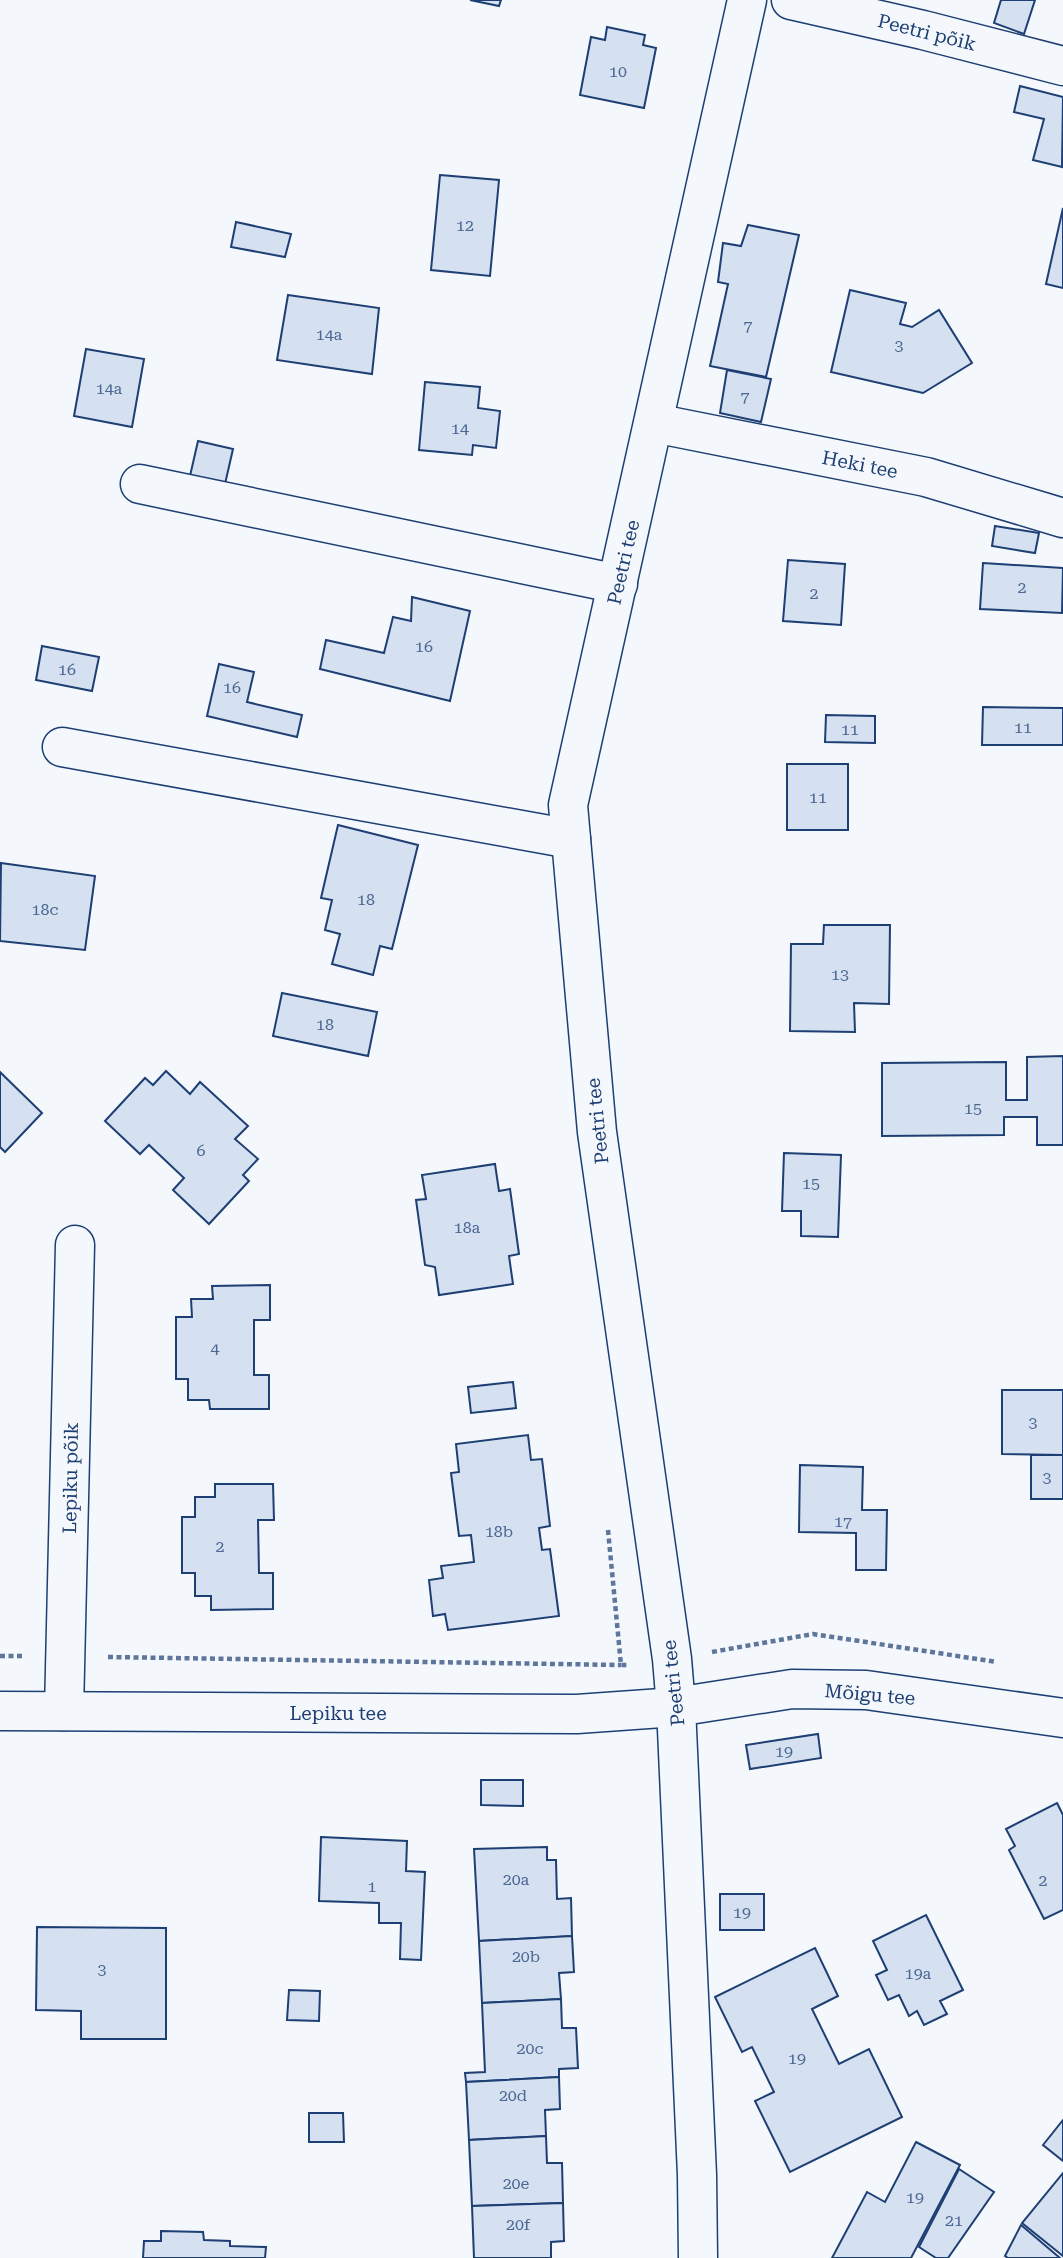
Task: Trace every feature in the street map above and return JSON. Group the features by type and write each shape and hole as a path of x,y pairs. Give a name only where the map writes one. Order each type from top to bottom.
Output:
{"street":[{"name":"Peetri tee","path":"698,2258 697,2175 676,1707 597,1132 568,805 747,0"},
{"name":"Peetri põik","path":"791,0 1063,66"},
{"name":"Heki tee","path":"654,423 926,477 1063,518"},
{"path":"140,484 618,584"},
{"path":"62,747 571,839"},
{"name":"Lepiku põik","path":"64,1712 75,1245"},
{"name":"Mõigu tee","path":"676,1707 792,1689 866,1690 1063,1718"},
{"name":"Lepiku tee","path":"0,1711 577,1714 676,1707"}],"path":[{"path":"607,1527 621,1665"},
{"path":"0,1656 621,1665 813,1634 1010,1665"}],"building":[{"path":"470,0 501,0 499,6"},
{"path":"1001,0 1035,0 1024,34 994,23"},
{"path":"607,27 645,35 643,45 656,48 644,108 580,95 591,37 605,40"},
{"path":"1020,86 1063,97 1062,167 1033,160 1044,119 1014,112"},
{"path":"440,175 499,180 490,276 431,270"},
{"path":"1063,208 1063,288 1046,284"},
{"path":"236,222 291,234 285,257 231,247"},
{"path":"748,225 799,235 766,377 710,366 728,284 718,282 723,243 741,246"},
{"path":"850,290 906,303 900,324 912,327 939,310 972,363 923,393 831,372"},
{"path":"288,295 379,308 372,374 277,360"},
{"path":"86,349 144,359 132,427 74,416"},
{"path":"727,370 771,379 761,422 720,413"},
{"path":"425,382 480,387 478,408 500,411 496,448 473,445 472,455 419,450"},
{"path":"198,441 233,449 225,484 190,476"},
{"path":"995,526 1039,533 1035,553 992,546"},
{"path":"788,560 845,564 841,625 783,621"},
{"path":"983,563 1063,568 1062,613 980,609"},
{"path":"412,597 470,611 450,701 320,669 326,640 384,653 393,617 411,621"},
{"path":"42,646 99,657 92,691 36,680"},
{"path":"219,664 254,672 247,702 302,715 297,737 207,716"},
{"path":"983,707 1063,708 1063,745 982,745"},
{"path":"826,715 875,716 875,743 825,742"},
{"path":"787,764 848,764 848,830 787,830"},
{"path":"338,825 418,845 392,949 380,946 373,975 332,964 340,934 325,930 332,900 321,898"},
{"path":"1,863 95,876 85,950 0,941"},
{"path":"824,925 890,925 889,1004 854,1003 855,1032 790,1031 791,944 823,944"},
{"path":"282,993 377,1012 368,1056 273,1036"},
{"path":"1063,1056 1063,1145 1037,1145 1037,1117 1004,1117 1004,1135 882,1136 882,1063 1006,1062 1006,1100 1027,1100 1027,1057"},
{"path":"166,1071 190,1094 200,1082 248,1126 235,1139 258,1159 243,1175 249,1181 209,1224 173,1190 184,1178 149,1145 140,1154 105,1121 145,1078 153,1085"},
{"path":"0,1072 42,1113 5,1152 0,1147"},
{"path":"784,1153 841,1155 838,1237 801,1236 801,1211 782,1211"},
{"path":"495,1164 499,1191 510,1189 519,1254 509,1256 513,1284 439,1295 435,1267 425,1265 416,1200 426,1199 422,1175"},
{"path":"270,1285 270,1320 254,1320 254,1375 269,1375 269,1409 210,1409 209,1400 188,1400 188,1379 176,1379 176,1317 192,1317 191,1299 213,1299 212,1286"},
{"path":"513,1382 516,1408 471,1413 468,1387"},
{"path":"1002,1390 1063,1390 1063,1455 1002,1454"},
{"path":"528,1435 531,1460 542,1459 550,1526 539,1528 542,1550 550,1549 559,1616 448,1630 445,1614 433,1616 429,1580 443,1578 441,1566 474,1562 471,1535 459,1536 451,1473 459,1472 456,1444"},
{"path":"1031,1455 1063,1455 1063,1499 1031,1499"},
{"path":"800,1465 863,1467 862,1510 887,1510 886,1570 856,1570 856,1533 799,1532"},
{"path":"215,1484 273,1484 274,1520 258,1520 259,1573 273,1573 273,1609 211,1610 211,1596 195,1596 195,1573 182,1573 182,1517 195,1517 195,1497 215,1497"},
{"path":"818,1734 821,1758 750,1769 746,1745"},
{"path":"481,1780 523,1780 523,1806 481,1805"},
{"path":"1057,1803 1063,1815 1063,1910 1044,1919 1009,1850 1015,1846 1006,1829"},
{"path":"321,1837 407,1841 406,1871 425,1872 421,1960 400,1959 401,1923 379,1923 379,1903 319,1901"},
{"path":"547,1847 547,1860 556,1860 557,1899 571,1898 572,1936 479,1941 474,1849"},
{"path":"720,1894 764,1894 764,1930 720,1930"},
{"path":"926,1915 963,1990 940,2001 947,2014 924,2025 917,2011 909,2016 899,1995 888,2000 876,1975 887,1970 873,1941"},
{"path":"37,1927 166,1928 166,2039 81,2039 81,2011 36,2010"},
{"path":"572,1936 574,1972 559,1973 561,1999 482,2003 479,1941"},
{"path":"815,1948 838,1996 812,2009 839,2064 869,2049 902,2117 790,2172 755,2101 774,2092 752,2047 742,2052 715,1997"},
{"path":"289,1990 320,1991 319,2021 287,2020"},
{"path":"561,1999 562,2028 576,2028 578,2068 559,2069 559,2077 466,2082 465,2073 485,2072 482,2003"},
{"path":"559,2077 560,2109 545,2110 546,2136 469,2140 466,2082"},
{"path":"309,2113 343,2113 344,2142 309,2142"},
{"path":"1063,2120 1063,2161 1043,2145"},
{"path":"546,2136 547,2163 562,2163 563,2203 472,2206 469,2140"},
{"path":"916,2142 960,2165 911,2258 832,2258 867,2192 885,2202"},
{"path":"959,2169 994,2192 948,2258 936,2258 919,2247"},
{"path":"1063,2173 1063,2256 1022,2223"},
{"path":"563,2203 564,2241 551,2242 551,2258 474,2258 472,2206"},
{"path":"1021,2225 1060,2258 1005,2256"},
{"path":"161,2231 203,2232 204,2240 230,2241 230,2246 266,2247 265,2258 143,2258 144,2241 161,2241"}]}
